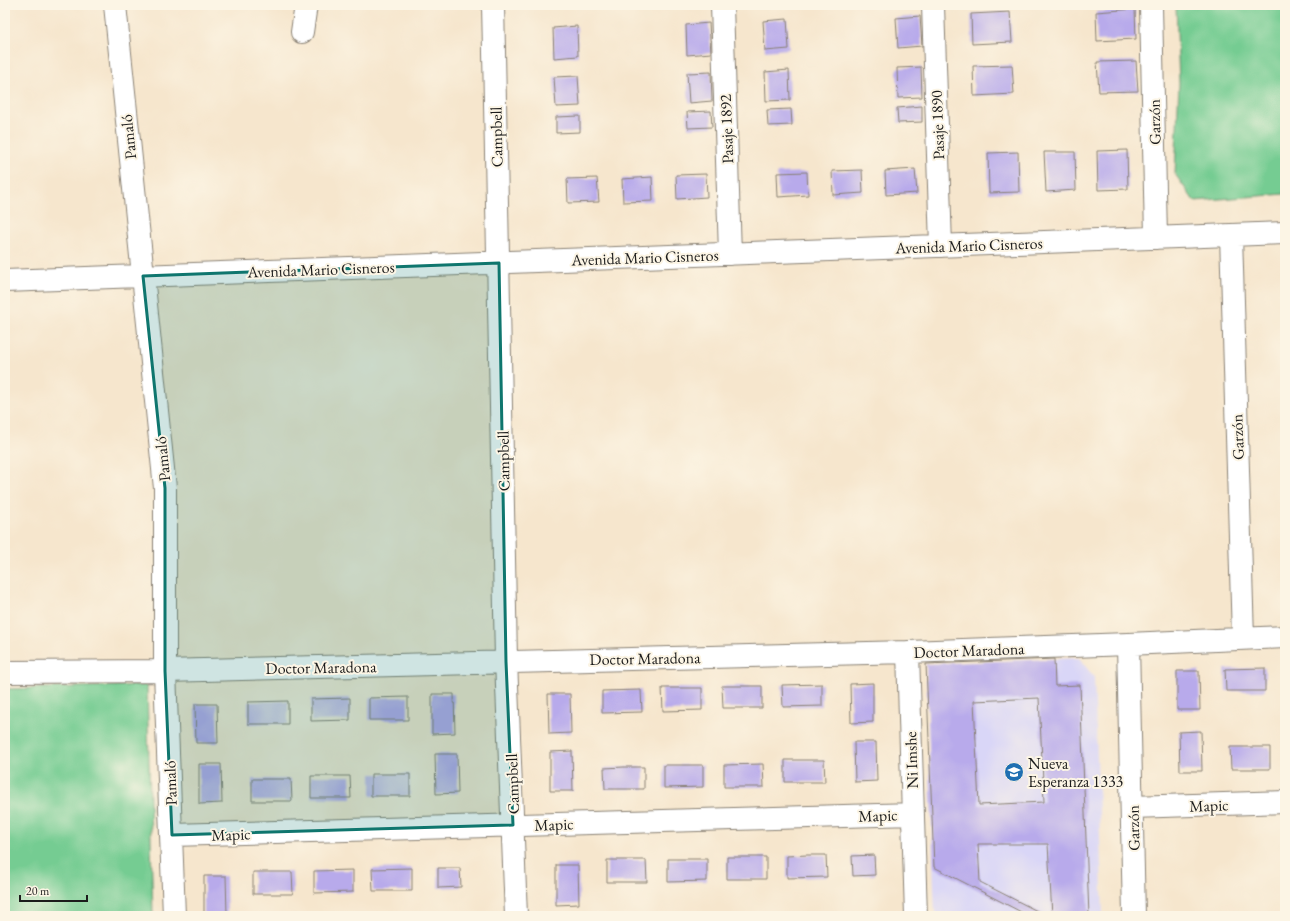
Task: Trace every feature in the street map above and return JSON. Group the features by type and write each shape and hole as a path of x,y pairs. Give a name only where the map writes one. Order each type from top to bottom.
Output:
{"street":[{"name":"Pamaló","path":"115,5 165,488 165,671 174,916"},
{"path":"302,32 306,5"},
{"name":"Campbell","path":"493,5 506,662 516,916"},
{"name":"Pasaje 1892","path":"722,5 730,254"},
{"name":"Pasaje 1890","path":"933,5 940,246"},
{"name":"Garzón","path":"1151,5 1156,238"},
{"name":"Avenida Mario Cisneros","path":"5,281 1285,233"},
{"name":"Garzón","path":"1231,235 1243,638"},
{"name":"Doctor Maradona","path":"5,672 165,671 908,652 1285,637"},
{"name":"Garzón","path":"1128,644 1134,916"},
{"name":"Ni Imshe","path":"908,652 916,916"},
{"name":"Mapic","path":"1132,807 1285,802"},
{"name":"Mapic","path":"172,835 913,814"}],"highlighted area":[{"path":"499,263 506,662 513,825 172,835 165,671 165,488 143,276"}],"shaded area":[{"name":"Nueva Esperanza 1333","path":"1079,658 1094,677 1103,916 935,916 926,664"}],"green space":[{"path":"1176,5 1285,5 1285,194 1194,201 1175,174 1179,83"},
{"path":"147,685 153,916 5,916 5,689"}],"building":[{"path":"1135,9 1136,39 1097,41 1096,12"},
{"path":"1010,12 1012,42 972,44 971,14"},
{"path":"920,16 922,46 898,48 896,18"},
{"path":"787,19 789,49 765,51 763,21"},
{"path":"709,23 711,53 687,55 686,25"},
{"path":"577,26 578,56 554,58 553,28"},
{"path":"1136,61 1138,91 1099,92 1097,62"},
{"path":"1012,65 1014,94 974,96 973,66"},
{"path":"921,67 922,97 898,98 897,68"},
{"path":"789,70 790,100 766,101 765,72"},
{"path":"711,72 712,101 689,103 687,73"},
{"path":"578,76 580,106 556,107 554,77"},
{"path":"922,106 922,122 898,123 897,108"},
{"path":"791,109 792,125 768,126 767,110"},
{"path":"711,111 712,127 688,128 687,112"},
{"path":"580,116 580,132 556,133 556,117"},
{"path":"1127,150 1128,189 1098,190 1097,151"},
{"path":"1018,152 1019,192 989,193 988,153"},
{"path":"1044,152 1075,152 1076,190 1046,192"},
{"path":"915,169 917,193 886,195 885,171"},
{"path":"862,170 863,193 833,195 832,171"},
{"path":"807,172 808,195 778,197 777,173"},
{"path":"706,174 707,197 677,199 676,175"},
{"path":"652,177 653,201 623,202 622,179"},
{"path":"597,178 599,202 568,203 567,179"},
{"path":"1054,659 1055,686 1080,685 1089,916 1052,916 1048,844 978,844 980,882 1047,916 1029,916 934,867 926,664","holes":["1039,698 1044,802 979,805 974,701"]},
{"path":"1265,668 1265,691 1226,691 1225,669"},
{"path":"1177,671 1199,671 1200,710 1177,710"},
{"path":"873,683 873,722 851,723 850,684"},
{"path":"822,684 822,706 783,707 782,685"},
{"path":"722,686 762,686 762,708 723,708"},
{"path":"662,688 702,688 702,710 663,711"},
{"path":"641,690 642,712 602,713 602,691"},
{"path":"432,694 454,694 455,733 432,734"},
{"path":"548,694 570,694 571,733 549,734"},
{"path":"408,697 408,720 369,720 369,698"},
{"path":"350,698 350,720 311,721 311,699"},
{"path":"288,701 288,724 248,724 248,702"},
{"path":"195,704 217,704 218,743 196,743"},
{"path":"1201,731 1202,771 1180,771 1179,732"},
{"path":"854,742 876,742 877,781 855,782"},
{"path":"1230,747 1270,747 1270,769 1231,769"},
{"path":"572,751 573,791 550,791 550,752"},
{"path":"435,754 457,754 458,793 436,794"},
{"path":"785,760 824,760 825,782 785,782"},
{"path":"199,764 221,764 222,803 199,804"},
{"path":"763,764 764,787 724,787 724,765"},
{"path":"664,765 703,765 703,787 664,788"},
{"path":"644,767 644,789 605,789 604,768"},
{"path":"371,774 410,774 410,796 371,796"},
{"path":"311,776 350,776 351,798 311,798"},
{"path":"252,779 291,779 292,801 252,801"},
{"path":"826,855 827,877 787,878 787,856"},
{"path":"874,855 875,875 853,876 852,856"},
{"path":"727,857 766,857 766,879 727,879"},
{"path":"668,859 707,859 707,881 668,882"},
{"path":"607,860 646,860 647,882 607,882"},
{"path":"556,865 578,865 579,904 556,905"},
{"path":"412,868 412,891 373,891 372,869"},
{"path":"438,868 460,868 461,887 438,888"},
{"path":"353,870 353,892 314,893 314,871"},
{"path":"253,872 292,872 293,894 253,894"},
{"path":"204,876 226,876 227,915 204,916"}],"place":[{"name":"Nueva Esperanza 1333","path":"1014,772"}]}
